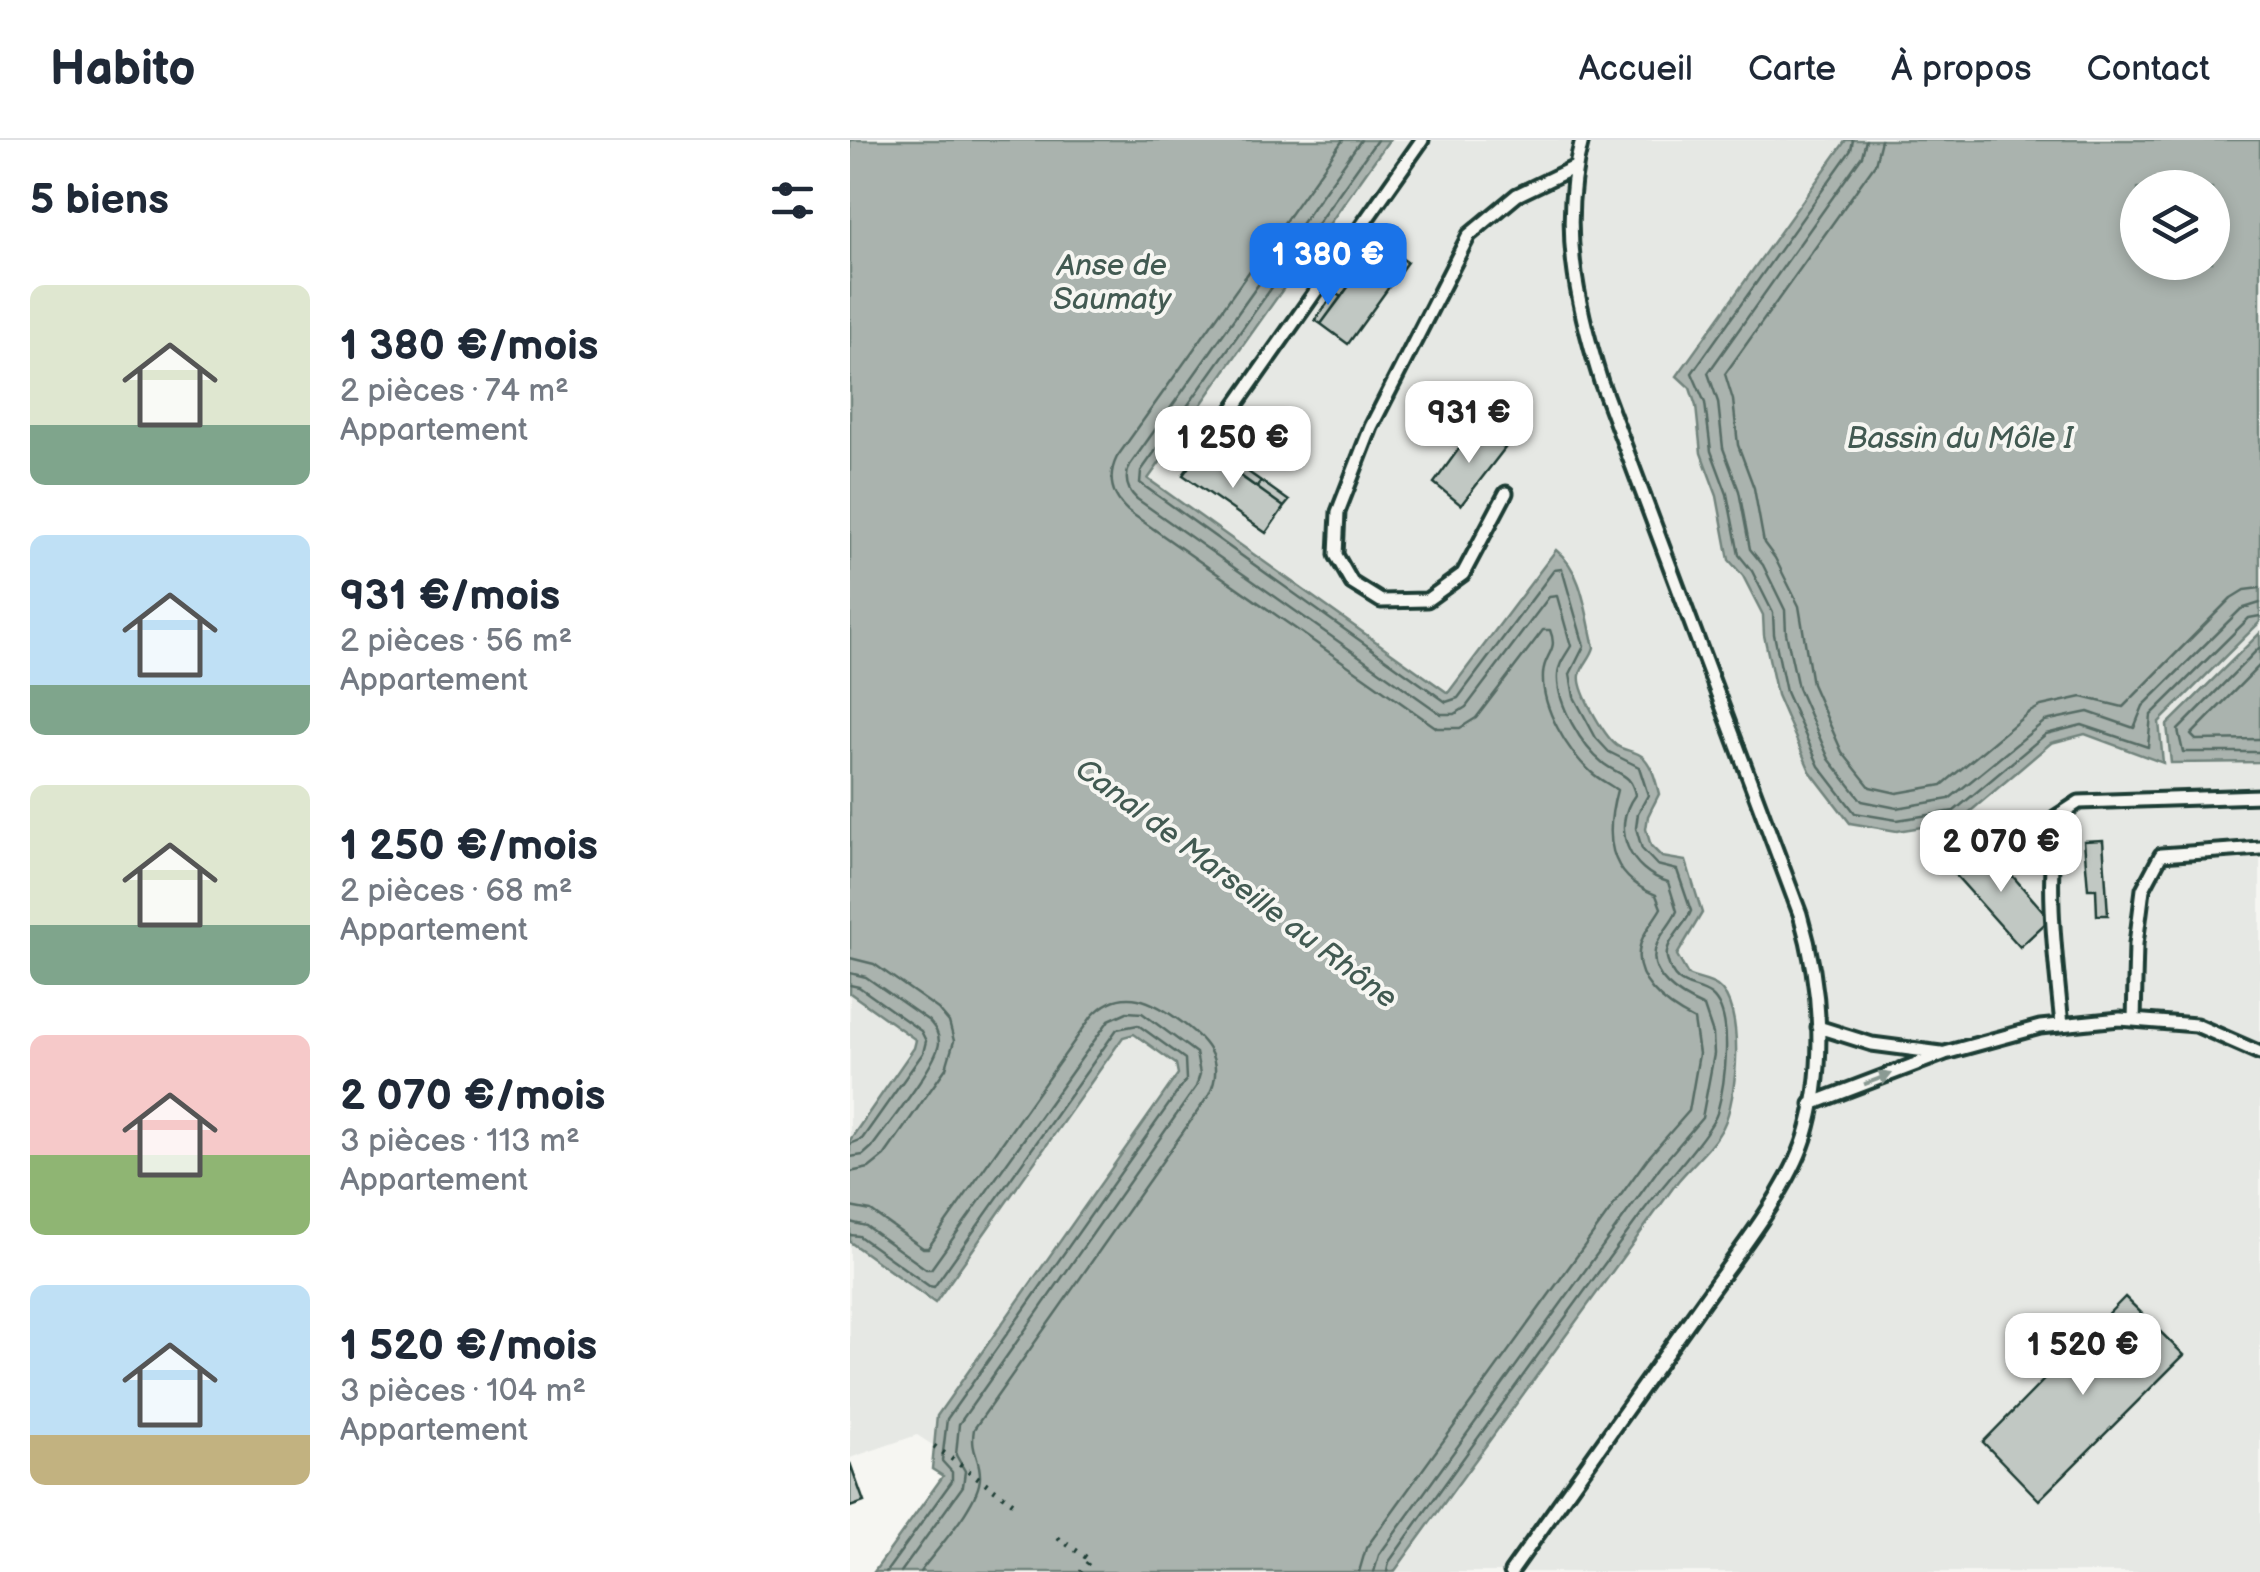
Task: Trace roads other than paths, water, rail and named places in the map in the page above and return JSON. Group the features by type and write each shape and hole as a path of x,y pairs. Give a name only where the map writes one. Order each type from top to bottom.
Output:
{"lane":[{"path":"1226,419 1422,140"},
{"path":"1511,1572 1751,1234 1795,1164 1812,1104 1818,1028 1817,988 1800,914 1583,325 1570,223 1575,167 1582,140"},
{"path":"1506,493 1463,574 1427,600 1381,601 1352,582 1336,555 1338,512 1370,428 1468,235 1518,195 1575,167"},
{"path":"2062,1025 2050,902 2050,858 2056,817 2079,802 2260,796"},
{"path":"2134,1020 2136,944 2143,889 2161,856 2260,848"},
{"path":"1812,1104 1945,1053 2040,1027 2134,1020 2196,1025 2260,1054"},
{"path":"1818,1028 1886,1046 1945,1053"}],"water":[{"path":"850,140 1389,140 1148,479 1448,693 1556,550 1578,581 1586,608 1594,647 1580,675 1587,701 1611,740 1644,758 1654,775 1659,794 1646,829 1651,846 1662,857 1686,861 1702,913 1677,955 1688,975 1717,986 1732,1013 1736,1054 1728,1114 1714,1141 1678,1181 1394,1572 874,1572 943,1476 932,1469 937,1416 1178,1074 1176,1064 1134,1034 1123,1037 935,1303 850,1242 850,1140 916,1040 850,993"},
{"name":"Bassin du Môle I","path":"1846,140 2260,140 2260,622 2159,722 2163,763 2085,734 2051,743 1959,821 1897,831 1850,823 1810,771 1777,695 1763,615 1743,576 1729,560 1717,496 1701,453 1690,388 1677,376"},
{"path":"2260,633 2260,762 2171,763 2167,725"}],"water label":[{"name":"Anse de Saumaty","path":"1112,283"},
{"name":"Canal de Marseille au Rhône","path":"1236,884"}]}
